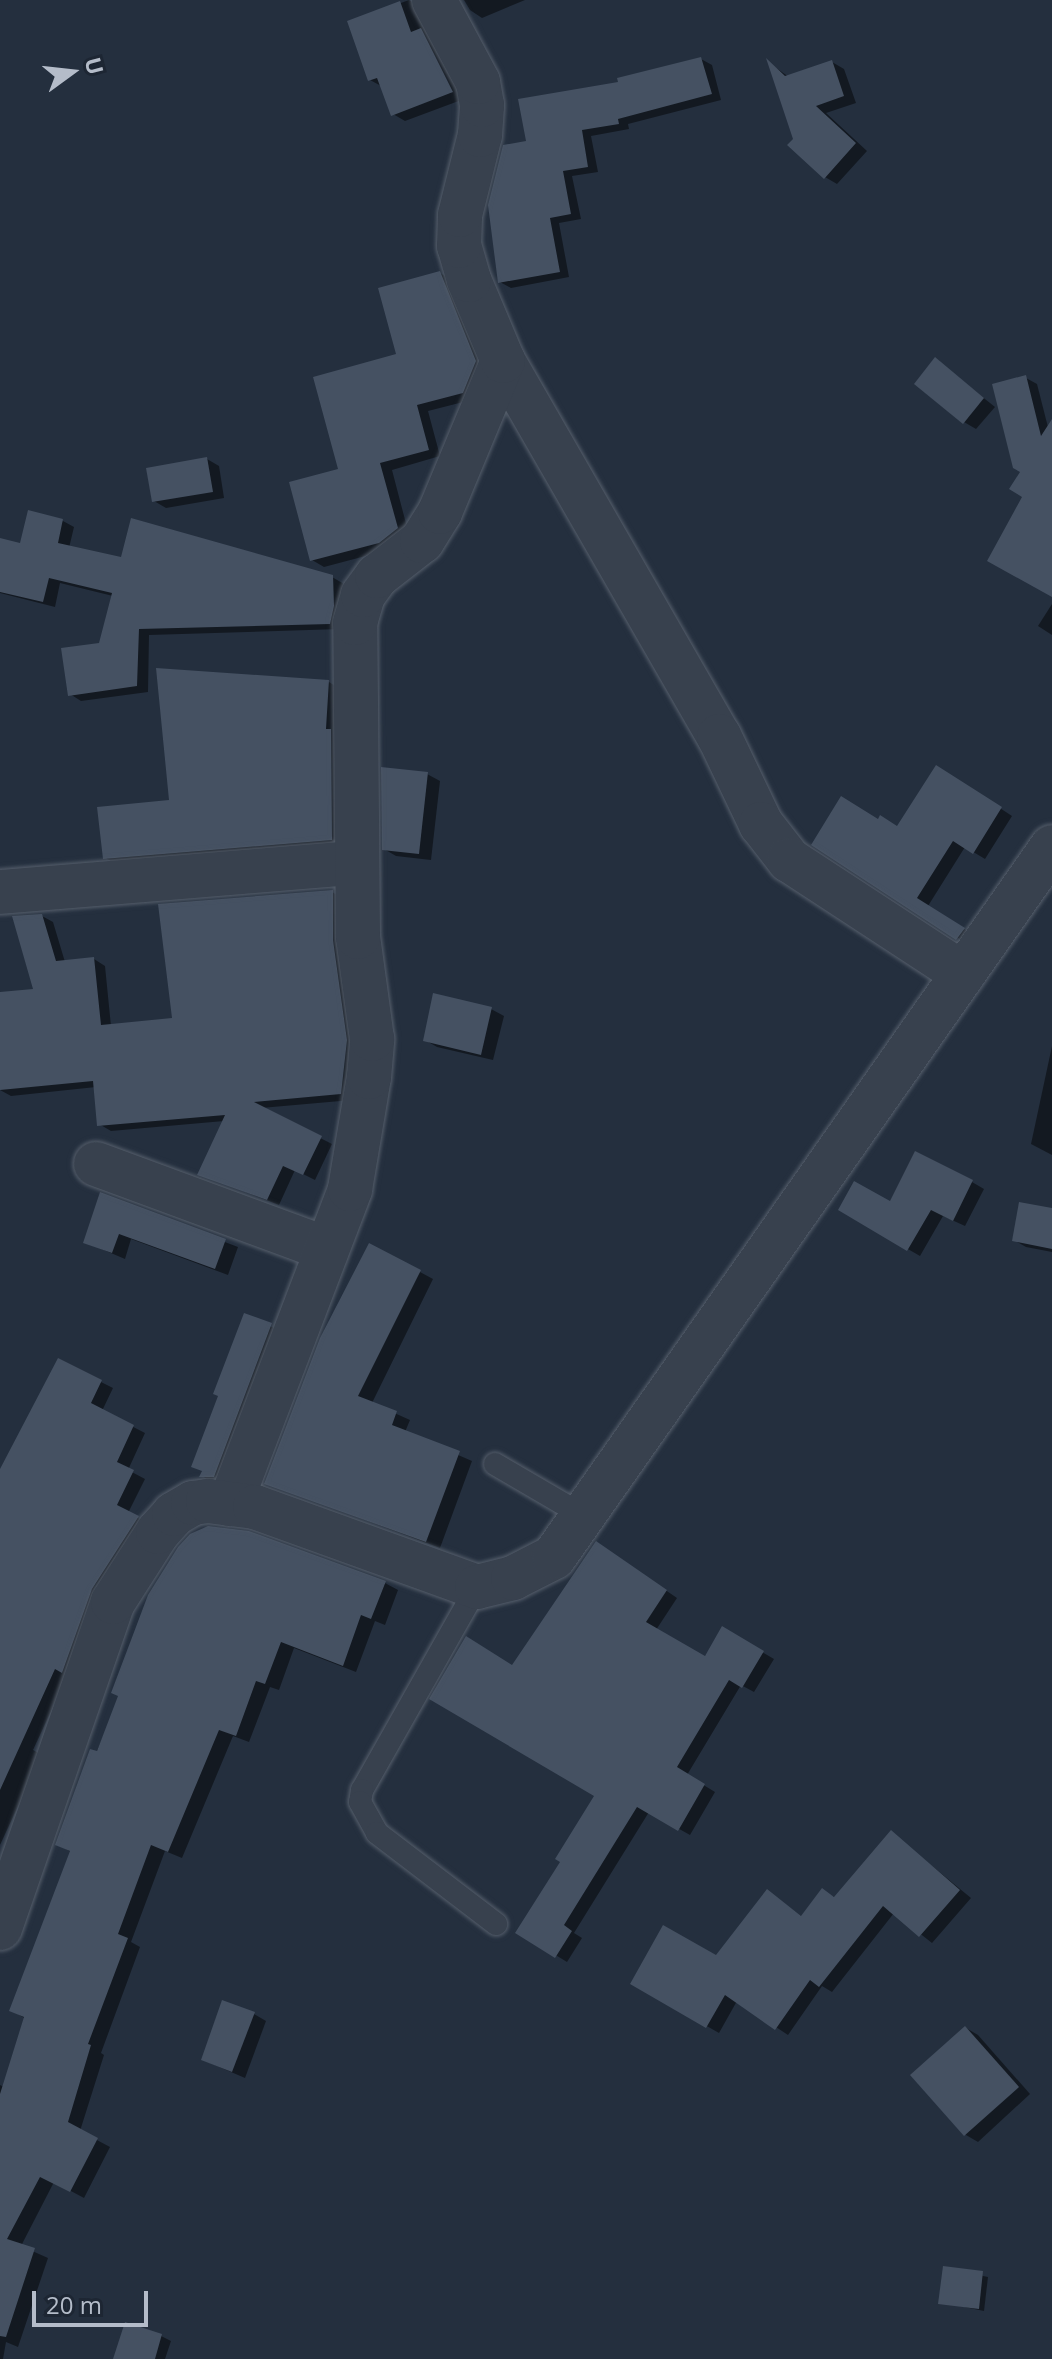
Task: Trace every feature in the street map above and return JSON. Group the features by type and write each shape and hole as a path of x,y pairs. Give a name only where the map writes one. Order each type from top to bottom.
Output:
{"street":[{"path":"434,0 478,82 482,105 480,135 460,215 459,246 469,280 503,361 719,736 761,824 789,860 963,974"},
{"path":"230,1504 350,1189 369,1077 372,1039 358,937 355,623 363,595 377,576 422,541 440,512 503,361"},
{"path":"0,1928 113,1602 158,1532 174,1514 193,1503 255,1507 477,1587 513,1578 554,1557 570,1507 963,974 1052,847"},
{"path":"0,892 356,863"},
{"path":"96,1164 327,1249"}],"lane":[{"path":"495,1464 570,1507"},
{"path":"477,1587 362,1790 360,1802 377,1833 496,1924"}],"building":[{"path":"400,1 411,32 421,28 453,92 391,116 377,78 368,81 347,21"},
{"path":"701,57 712,94 618,119 619,124 582,130 588,167 563,171 571,214 550,218 560,272 498,283 488,205 503,145 526,141 518,99 618,82 617,78"},
{"path":"766,58 785,76 832,60 844,96 816,106 856,143 824,179 787,145 793,139"},
{"path":"440,271 476,361 463,393 417,405 429,450 380,463 398,528 379,543 310,561 289,482 338,469 313,377 396,354 378,288"},
{"path":"935,357 984,398 963,424 914,384"},
{"path":"1026,375 1041,436 1052,419 1052,597 987,561 1022,497 1009,489 1020,472 1013,468 992,384"},
{"path":"207,457 213,492 152,502 146,468"},
{"path":"28,510 63,519 58,543 121,557 131,518 333,575 334,606 330,624 139,629 137,686 68,696 61,648 99,643 112,593 49,578 43,602 0,592 0,538 20,543"},
{"path":"156,668 329,680 326,729 331,729 332,840 103,859 97,807 169,800"},
{"path":"936,765 1002,807 973,854 953,841 917,898 965,928 956,940 811,845 841,796 878,819 880,815 897,826"},
{"path":"381,767 428,772 419,854 382,850"},
{"path":"333,890 333,940 347,1040 341,1094 254,1102 322,1136 303,1175 283,1166 267,1200 197,1175 225,1115 97,1126 93,1081 0,1090 0,992 33,989 12,916 42,914 56,961 94,957 101,1025 172,1018 158,904"},
{"path":"433,993 492,1007 481,1055 423,1041"},
{"path":"915,1151 973,1180 953,1221 931,1210 907,1251 838,1210 854,1181 890,1201"},
{"path":"100,1192 226,1239 215,1269 119,1234 112,1253 83,1243"},
{"path":"1019,1202 1052,1208 1052,1249 1012,1241"},
{"path":"369,1243 421,1270 358,1396 397,1411 392,1425 460,1451 426,1542 264,1484 320,1338"},
{"path":"244,1313 272,1323 214,1477 199,1477 202,1471 191,1467 218,1396 213,1394"},
{"path":"58,1358 102,1380 91,1403 134,1425 117,1462 134,1470 117,1505 139,1516 92,1589 62,1673 55,1669 0,1790 0,1469"},
{"path":"208,1526 249,1531 386,1581 371,1619 361,1615 343,1666 281,1642 265,1684 256,1681 236,1736 219,1730 168,1852 151,1845 118,1934 128,1938 88,2044 91,2045 68,2122 98,2138 70,2192 40,2177 7,2239 35,2248 6,2337 0,2336 0,2094 24,2017 9,2011 70,1851 55,1845 90,1749 97,1751 118,1696 111,1693 148,1595 178,1547 190,1534"},
{"path":"596,1541 667,1590 646,1622 705,1656 722,1626 764,1651 742,1688 729,1680 677,1767 705,1784 678,1831 637,1807 564,1925 572,1931 555,1958 515,1933 560,1862 555,1859 594,1796 429,1699 466,1636 512,1665"},
{"path":"891,1830 960,1890 919,1937 883,1906 819,1987 810,1980 775,2030 725,1995 706,2028 630,1984 663,1925 716,1955 767,1889 801,1916 822,1888 834,1897"},
{"path":"222,2000 255,2012 232,2072 201,2060"},
{"path":"965,2026 1019,2087 964,2136 910,2075"},
{"path":"943,2266 983,2271 979,2309 938,2304"},
{"path":"125,2322 162,2334 155,2359 113,2359"}]}
